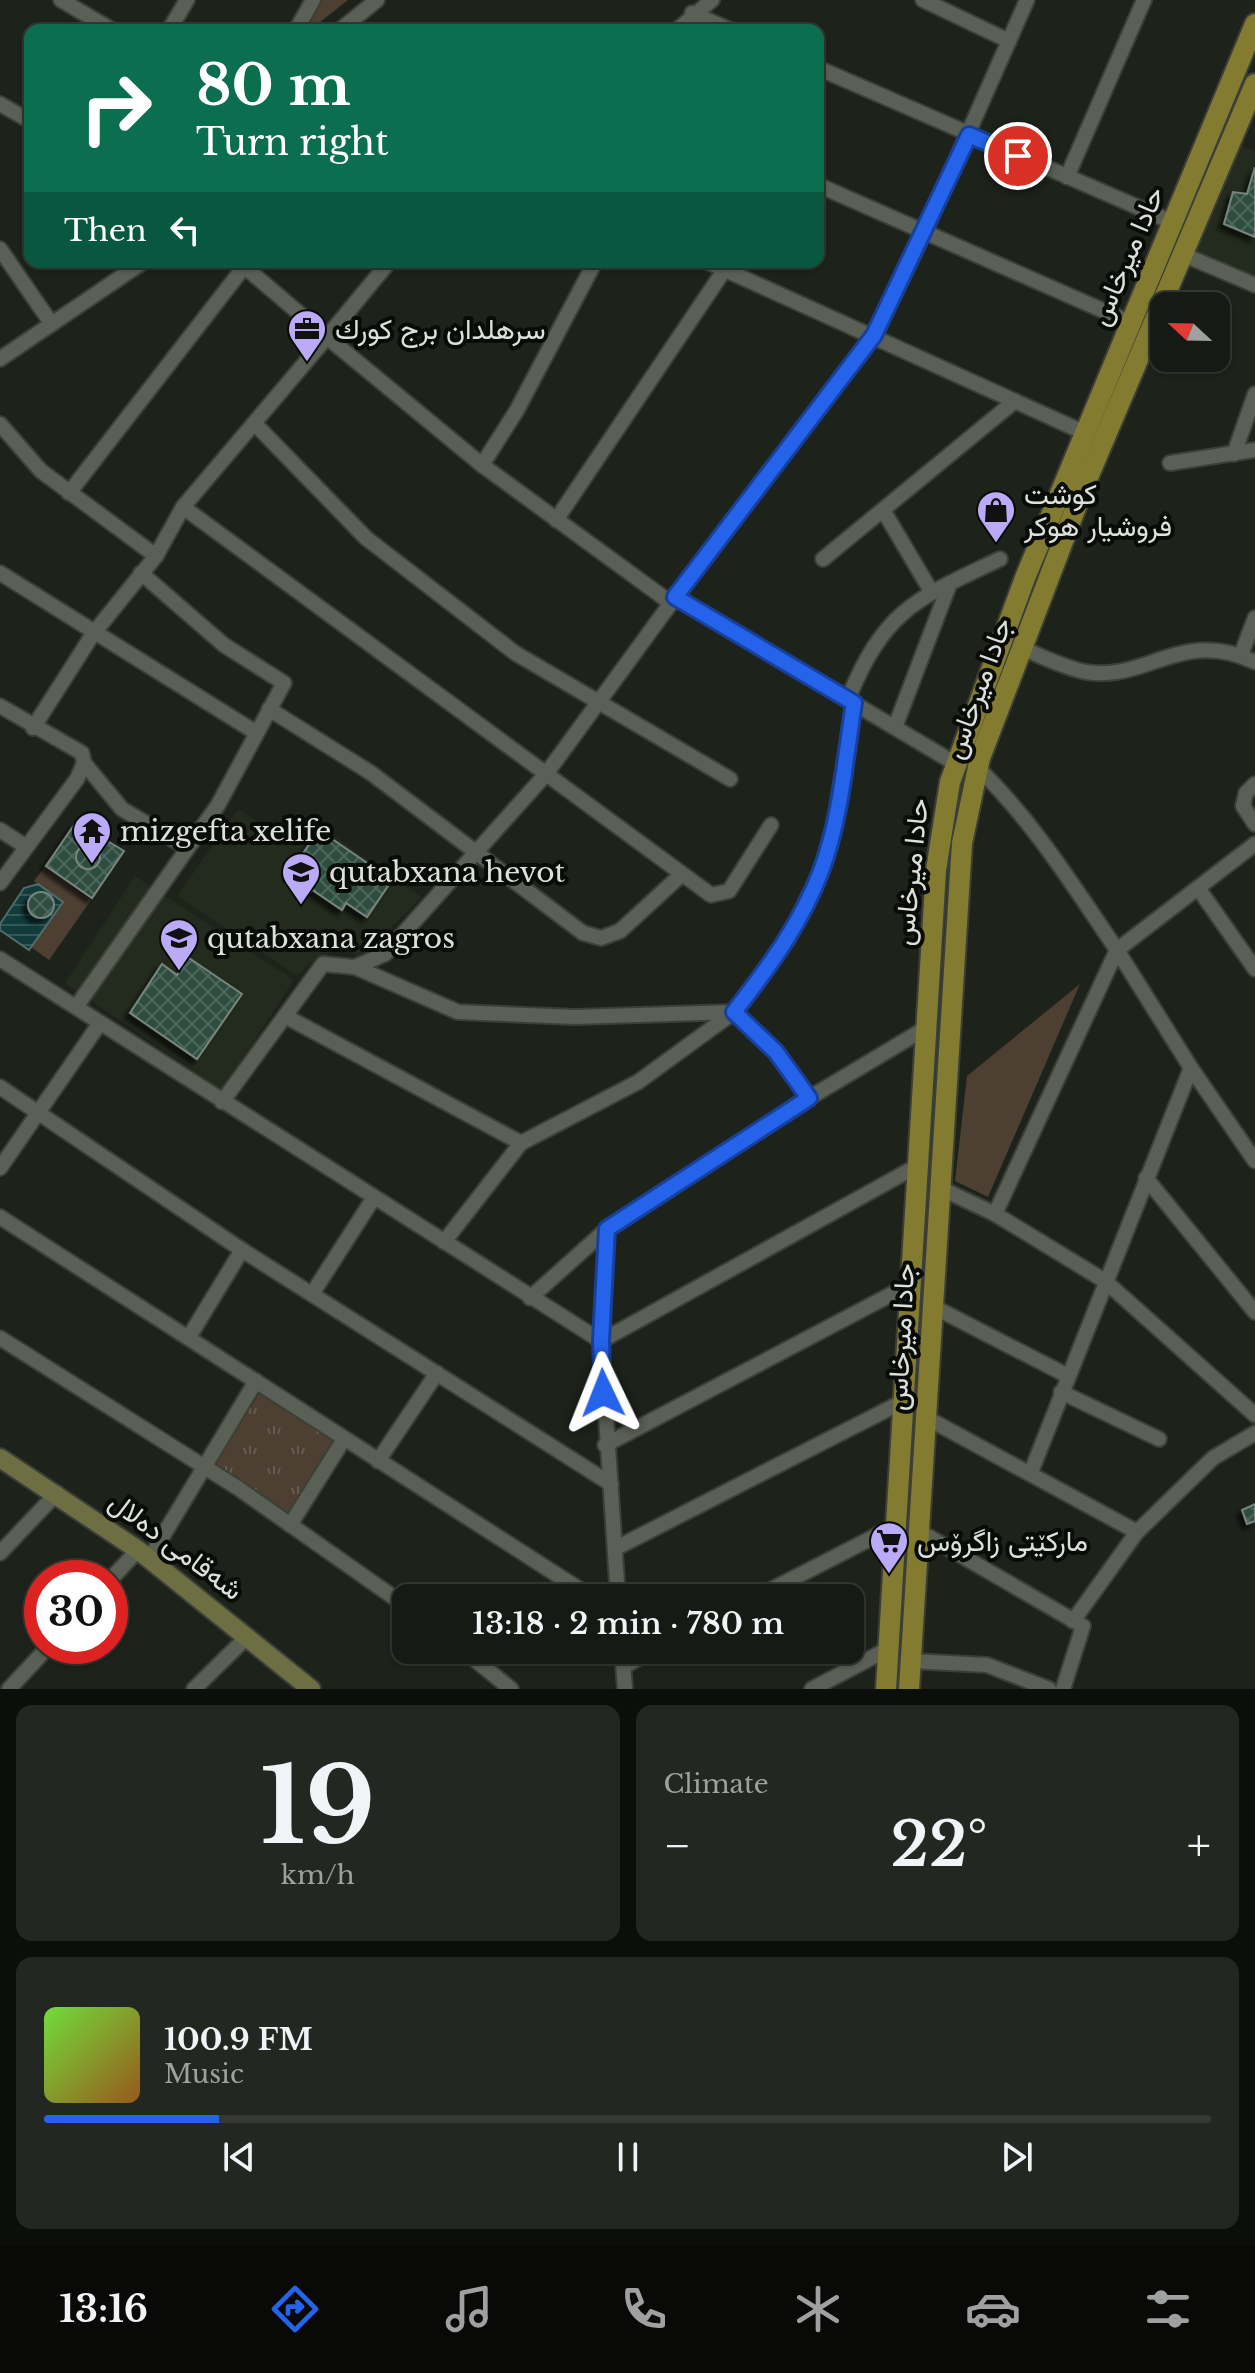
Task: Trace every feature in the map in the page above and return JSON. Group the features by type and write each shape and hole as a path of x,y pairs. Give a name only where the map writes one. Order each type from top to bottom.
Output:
{"main road":[{"name":"حادا ميرخاس","path":"886,1689 939,835 956,764 1083,432 1255,24"},
{"name":"جادا ميرخاس","path":"909,1689 930,1305 962,843 978,768 1083,489 1182,254 1248,119 1255,84"},
{"name":"شەقامی دەلال","path":"0,1458 57,1493 144,1554 311,1689"}],"street":[{"path":"62,0 102,24"},
{"path":"173,24 187,0"},
{"path":"299,24 313,0"},
{"path":"348,24 377,0"},
{"path":"682,24 692,13 712,0"},
{"path":"923,0 1009,41"},
{"path":"355,967 385,954 546,774 673,600 874,335 969,135 1027,0"},
{"path":"1067,177 1144,0"},
{"path":"692,13 717,24"},
{"path":"824,71 1172,222"},
{"path":"0,104 24,118"},
{"path":"824,188 1129,322"},
{"path":"0,249 51,323"},
{"path":"1182,254 1255,285"},
{"path":"0,359 134,268"},
{"path":"69,493 239,268"},
{"path":"245,268 482,465 556,520 673,600 956,764"},
{"path":"33,728 93,634 156,556 183,507 384,268"},
{"path":"482,465 517,410 592,268"},
{"path":"556,520 725,269 1083,432"},
{"path":"1234,454 1255,394"},
{"path":"823,559 1015,401"},
{"path":"0,424 27,457 69,493 156,556"},
{"path":"255,424 366,538 515,653 730,779"},
{"path":"1170,463 1255,450"},
{"path":"183,507 711,895 729,891 771,825"},
{"path":"883,510 931,591"},
{"path":"444,1242 521,1143 638,1082 734,1012 788,939 821,871 834,826 851,701 882,633 909,605 931,591 1000,559"},
{"path":"0,573 93,634 255,732"},
{"path":"76,1007 218,805 284,683 281,678 224,645 141,573"},
{"path":"895,727 950,583"},
{"path":"1241,655 1255,618"},
{"path":"1021,648 1087,672 1115,670 1203,647 1241,655 1255,662"},
{"path":"0,706 33,728 82,753 84,763 122,809 186,847"},
{"path":"269,709 371,773 583,933 601,938 620,931 681,875"},
{"path":"0,883 77,779 84,763"},
{"path":"978,768 1009,797 1038,834 1255,1161"},
{"path":"1255,784 1246,793 1243,806 1255,824"},
{"path":"0,830 25,846"},
{"path":"995,1214 1117,950 1255,844"},
{"path":"1198,888 1255,969"},
{"path":"0,959 373,1199 601,1341"},
{"path":"222,1102 323,964 355,967 458,1012 575,1017 734,1012 776,1052 809,1098"},
{"path":"285,1016 521,1143"},
{"path":"0,1168 100,1023"},
{"path":"530,1298 607,1229 809,1098 926,1028"},
{"path":"1031,1472 1191,1068"},
{"path":"0,1087 242,1250 611,1484"},
{"path":"601,1341 917,1166"},
{"path":"1146,1178 1255,1312"},
{"path":"938,1187 995,1214 1105,1281 1255,1415"},
{"path":"312,1294 373,1199"},
{"path":"0,1217 571,1584"},
{"path":"607,1229 601,1341 605,1445 611,1484 617,1584"},
{"path":"189,1337 242,1250"},
{"path":"605,1445 909,1285"},
{"path":"930,1305 1068,1376"},
{"path":"0,1338 203,1467 392,1596"},
{"path":"378,1461 437,1373"},
{"path":"128,1566 144,1554 256,1381"},
{"path":"1061,1392 1159,1439"},
{"path":"616,1548 902,1402"},
{"path":"925,1417 1137,1532"},
{"path":"1073,1621 1137,1532 1213,1458 1255,1433"},
{"path":"290,1525 344,1439"},
{"path":"0,1553 57,1493"},
{"path":"782,1584 895,1526"},
{"path":"917,1530 1083,1626 1063,1689"},
{"path":"194,1689 248,1636"},
{"path":"812,1689 888,1649"},
{"path":"910,1661 987,1665 1049,1689"},
{"path":"9,1689 32,1664"},
{"path":"480,1664 511,1689"},
{"path":"625,1689 624,1666 628,1664"}],"shaded area":[{"path":"1240,145 1255,151 1255,281 1193,255"},
{"path":"238,809 279,836 298,811 422,897 359,959 345,946 315,960 297,976 177,896"},
{"path":"135,876 294,980 222,1090 65,983"}],"green space":[{"path":"320,0 348,0 318,24 306,24"},
{"path":"45,867 91,900 49,960 31,947 63,903 34,881"},
{"path":"1080,984 988,1197 955,1181 967,1076"},
{"path":"262,1389 343,1445 292,1518 214,1465"}],"water":[{"path":"38,884 63,902 29,950 0,930 0,924 24,888"}],"building":[{"path":"1255,167 1255,237 1224,224 1233,192 1247,194"},
{"path":"76,822 124,851 92,898 46,866"},
{"path":"319,830 392,880 367,917 346,903 342,910 289,874"},
{"path":"88,845 97,848 100,857 97,866 88,869 79,866 76,857 79,848"},
{"path":"41,892 50,896 54,905 50,914 41,918 32,914 28,905 32,896"},
{"path":"189,958 242,994 197,1059 130,1013 162,964 177,975"},
{"path":"1255,1504 1255,1521 1247,1524 1242,1510"}],"place":[{"name":"سرهلدان برج كورك","path":"307,363"},
{"name":"كوشت فروشيار هوكر","path":"996,544"},
{"name":"mizgefta xelife","path":"92,865"},
{"name":"qutabxana hevot","path":"301,906"},
{"name":"qutabxana zagros","path":"179,972"},
{"name":"مارکێتی زاگرۆس","path":"889,1575"}],"route":[{"path":"603,1393 601,1341 607,1229 809,1098 776,1052 734,1012 788,939 821,871 834,826 854,703 675,597 874,335 969,135 1018,156"}]}
